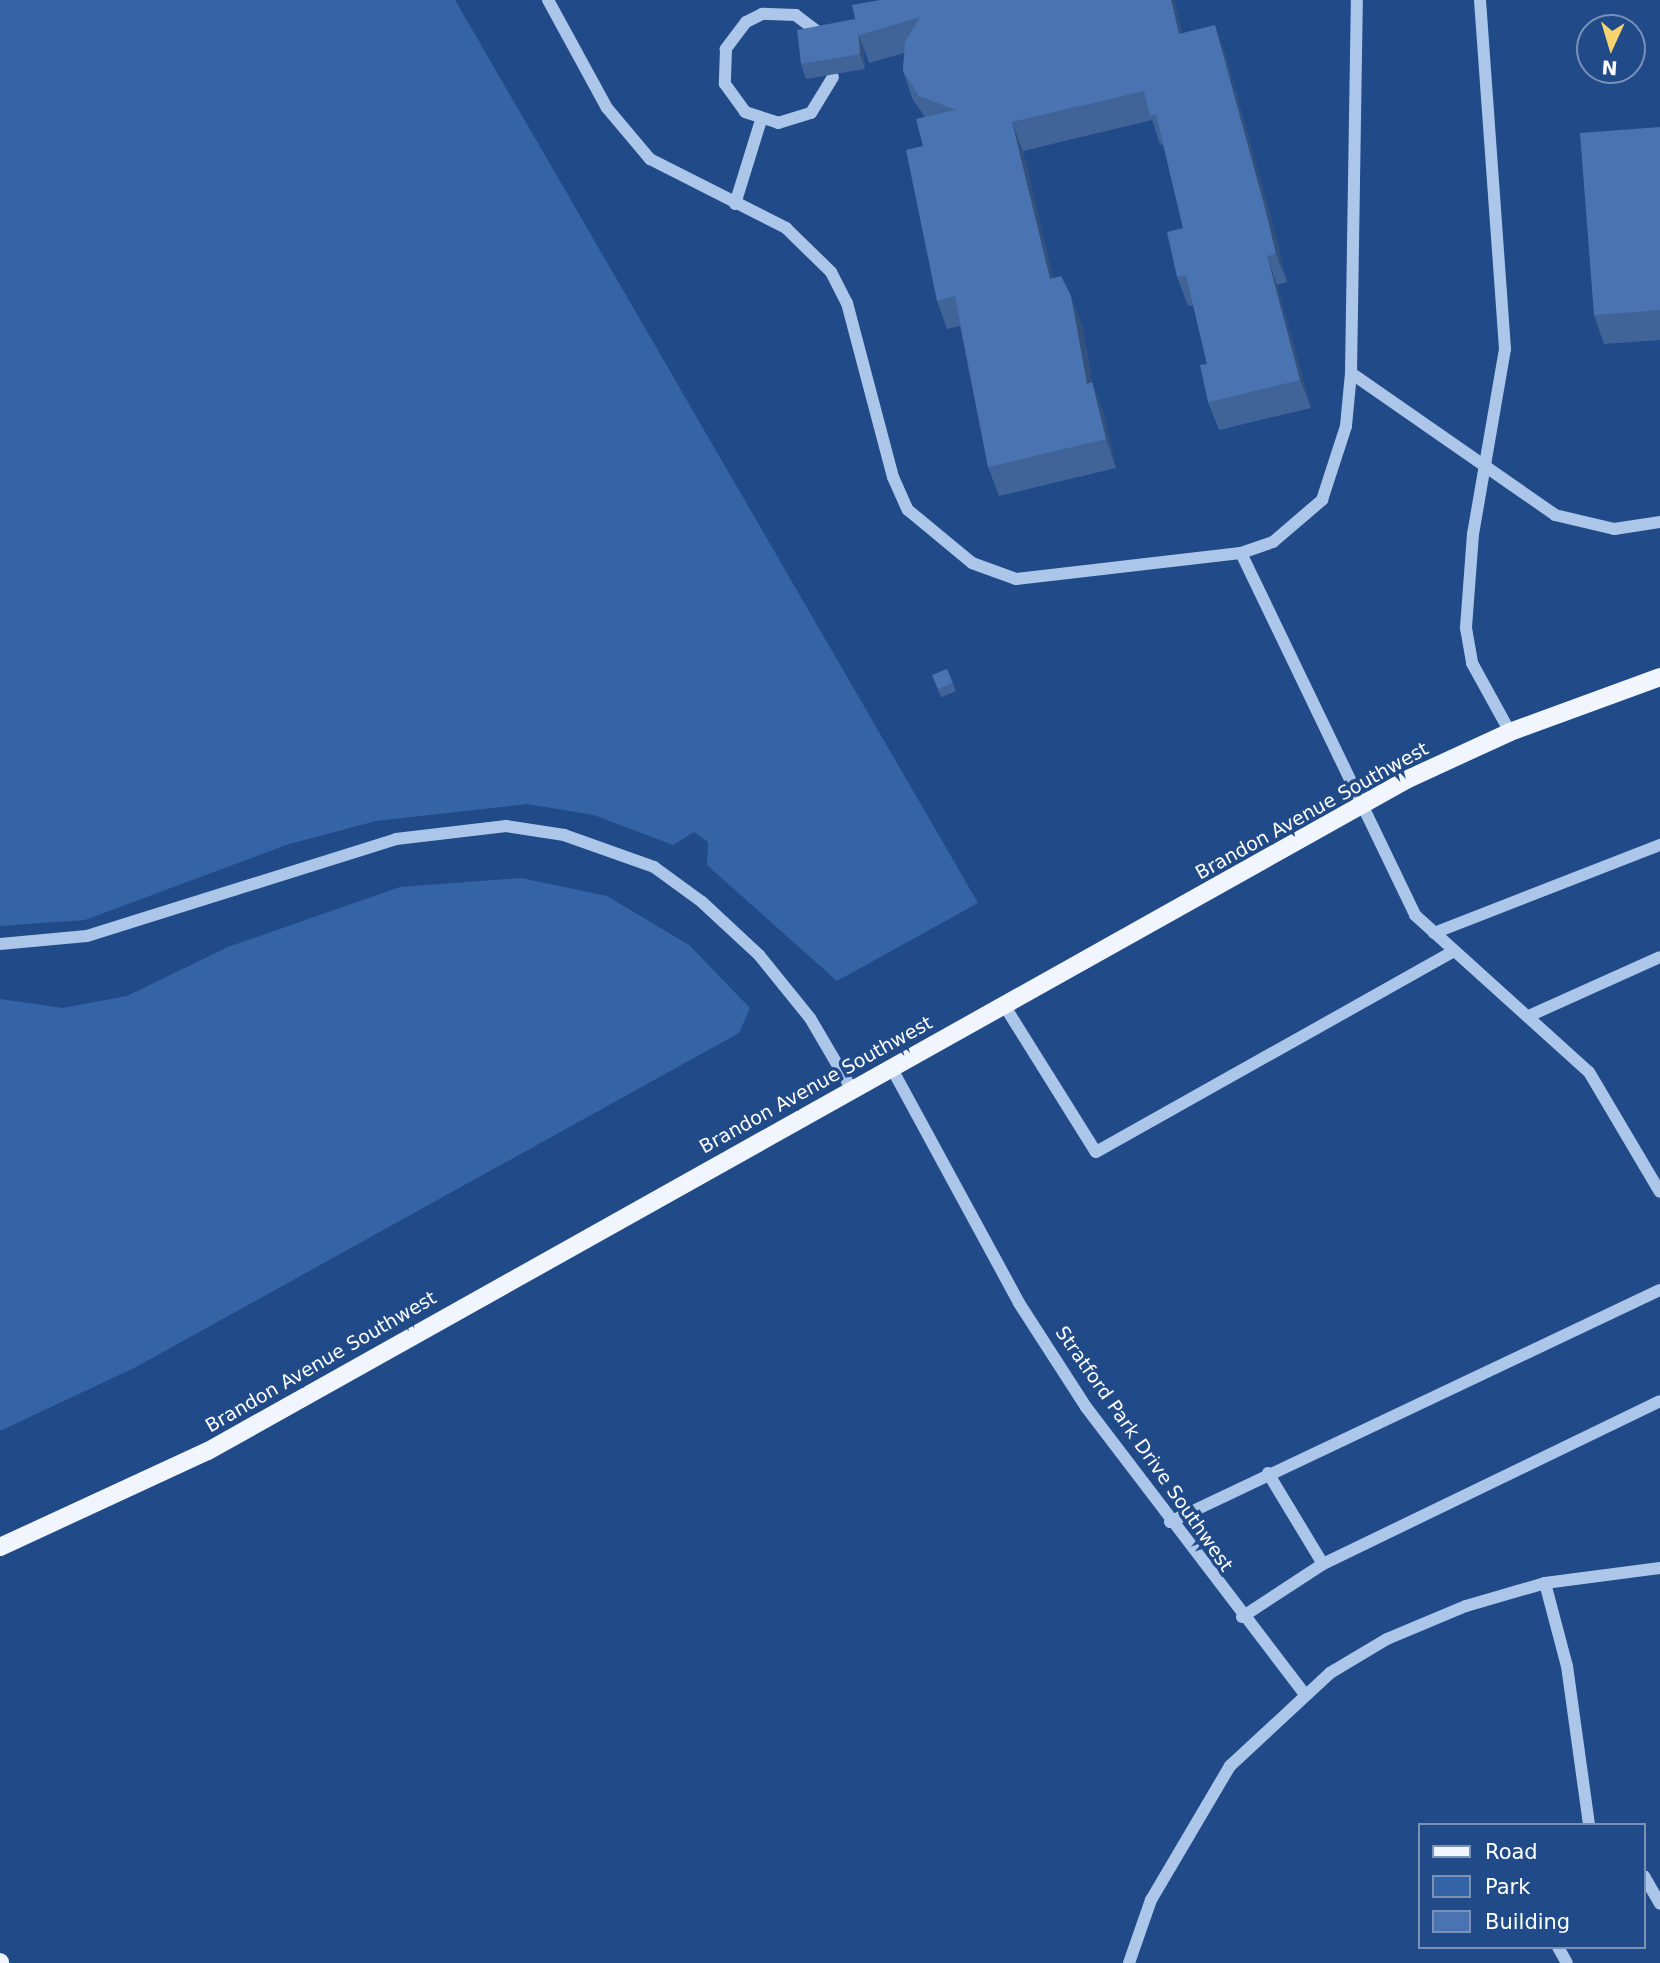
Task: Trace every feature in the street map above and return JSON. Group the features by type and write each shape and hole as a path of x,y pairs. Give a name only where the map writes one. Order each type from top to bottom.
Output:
{"main road":[{"name":"Brandon Avenue Southwest","path":"0,1547 208,1451 1359,805 1510,732 1660,677"}],"street":[{"path":"548,0 626,135 677,177 786,228 831,272 848,303 893,477 908,510 972,563 1016,579 1241,553 1283,537 1322,500 1346,426 1351,373 1357,0"},
{"path":"1480,0 1505,349 1487,466 1473,534 1466,628 1472,663 1510,732"},
{"path":"826,38 812,23 779,12 762,14 734,34 724,58 725,84 745,111 761,120 795,120 811,113 833,77"},
{"path":"736,204 761,120"},
{"path":"1351,373 1555,515 1583,526 1614,530 1660,522"},
{"path":"1241,553 1359,805 1415,915 1453,952 1531,1015 1589,1072 1660,1192"},
{"path":"0,944 87,936 396,839 506,826 564,835 654,867 702,902 759,955 810,1018 851,1088"},
{"path":"1434,933 1660,845"},
{"path":"1004,1005 1096,1152 1453,952"},
{"path":"1531,1015 1660,957"},
{"name":"Stratford Park Drive Southwest","path":"891,1067 1019,1303 1170,1522 1304,1693"},
{"path":"1170,1522 1268,1473 1660,1290"},
{"path":"1242,1617 1323,1564 1660,1401"},
{"path":"1268,1473 1323,1564"},
{"path":"1129,1963 1151,1900 1187,1831 1230,1766 1304,1693 1387,1639 1545,1583 1660,1568"},
{"path":"1545,1583 1567,1666 1589,1823"},
{"path":"1646,1880 1660,1904"}],"green space":[{"path":"0,0 455,0 978,903 837,981 707,865 708,842 694,832 673,845 594,815 527,804 376,821 286,845 85,920 0,926"},
{"path":"521,878 607,896 689,945 750,1008 739,1033 136,1367 0,1431 0,999 63,1008 127,996 228,947 400,887"}],"building":[{"path":"880,0 1171,0 1179,34 1215,25 1265,208 1276,254 1267,256 1300,380 1208,402 1200,365 1207,364 1186,275 1177,277 1167,232 1183,228 1156,114 1150,116 1144,91 1012,122 1050,279 1061,276 1071,296 1087,384 1092,382 1106,439 988,467 955,296 937,301 906,150 923,146 916,119 956,110 919,96 903,71 905,42 920,17 859,35 852,5"},
{"path":"855,19 860,54 801,64 797,30"},
{"path":"1660,127 1660,310 1594,315 1580,133"},
{"path":"947,669 953,683 938,689 932,675"}]}
